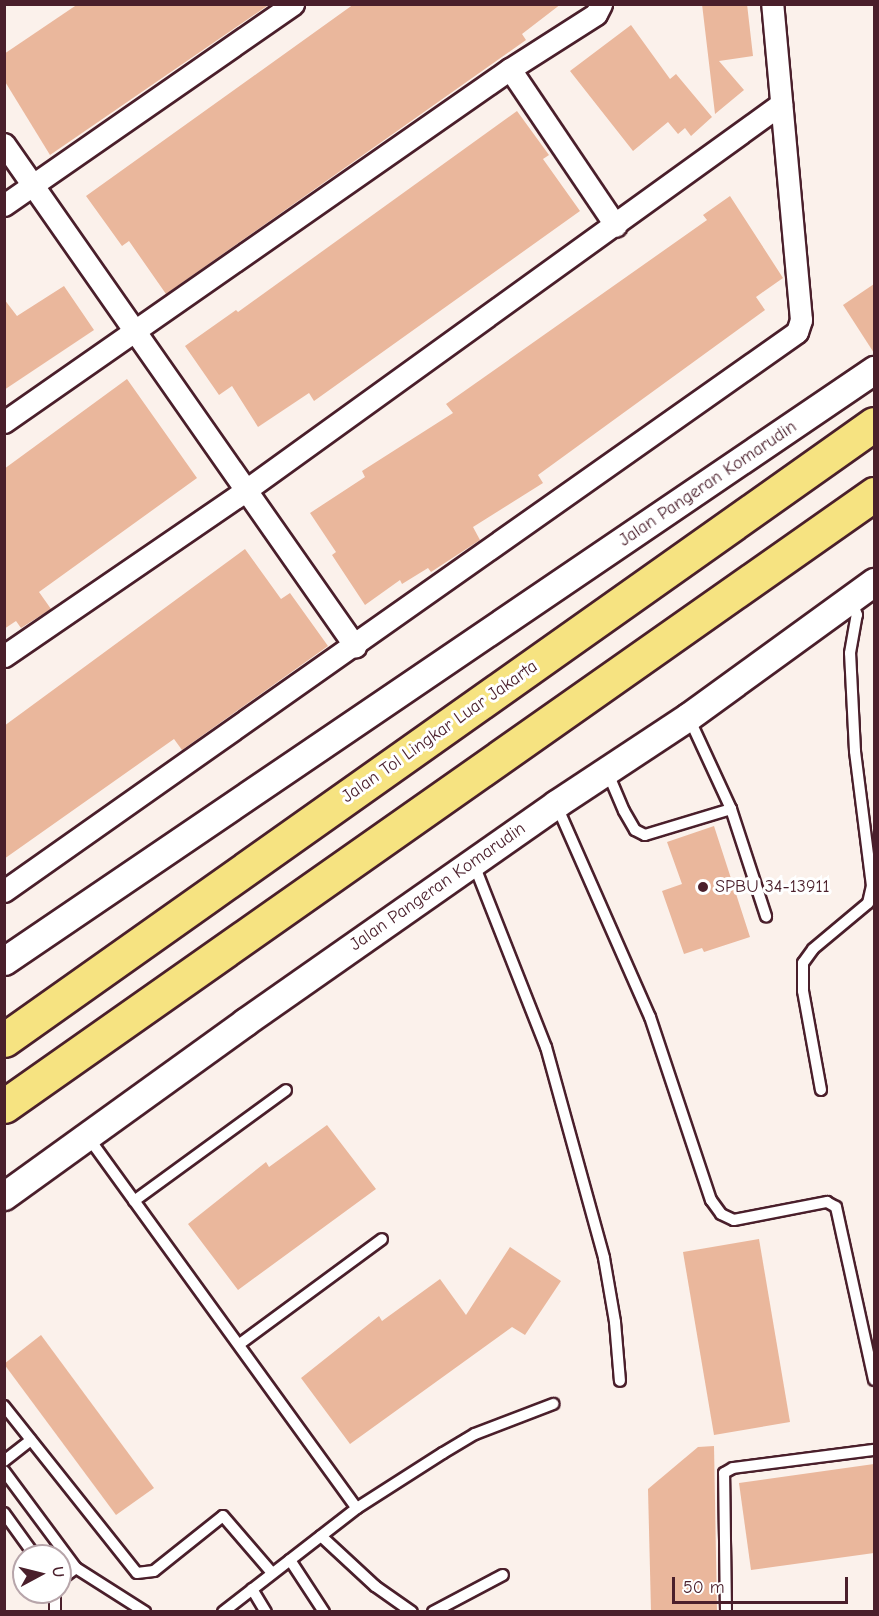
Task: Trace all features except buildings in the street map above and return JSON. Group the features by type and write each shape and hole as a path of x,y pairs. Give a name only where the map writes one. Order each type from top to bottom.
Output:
{"highway":[{"name":"Jalan Tol Lingkar Luar Jakarta","path":"4,1040 874,424"},
{"path":"4,1106 874,494"}],"street":[{"path":"4,205 293,4"},
{"path":"4,422 510,69 596,14 601,4"},
{"path":"4,891 355,646 797,332 801,320 772,4"},
{"path":"510,69 616,226"},
{"path":"4,656 246,490 616,226 781,104"},
{"path":"4,144 355,646"},
{"name":"Jalan Pangeran Komarudin","path":"4,961 874,370"},
{"name":"Jalan Pangeran Komarudin","path":"4,1196 473,862 688,717 874,582"}],"lane":[{"path":"821,1090 803,991 803,963 813,949 868,903 872,886 855,751 850,653 857,615 851,599"},
{"path":"688,717 731,810 766,916"},
{"path":"607,771 635,830 645,835 731,810"},
{"path":"556,804 650,1017 711,1200 721,1214 734,1221 827,1202 836,1207 874,1380"},
{"path":"473,862 549,1058 604,1258 615,1322 620,1381"},
{"path":"134,1201 286,1090"},
{"path":"87,1135 241,1343 357,1508"},
{"path":"241,1343 382,1239"},
{"path":"223,1611 357,1508 475,1434 553,1404"},
{"path":"4,1406 137,1574 154,1570 223,1516 272,1573"},
{"path":"4,1461 31,1440"},
{"path":"726,1611 724,1473 733,1468 874,1450"},
{"path":"4,1471 76,1568 145,1611"},
{"path":"4,1513 26,1544"},
{"path":"321,1536 375,1586 412,1611"},
{"path":"290,1560 324,1611"},
{"path":"72,1571 76,1568"},
{"path":"433,1611 503,1575"},
{"path":"252,1589 266,1611"}],"place":[{"name":"SPBU 34-13911","path":"703,887"}]}
